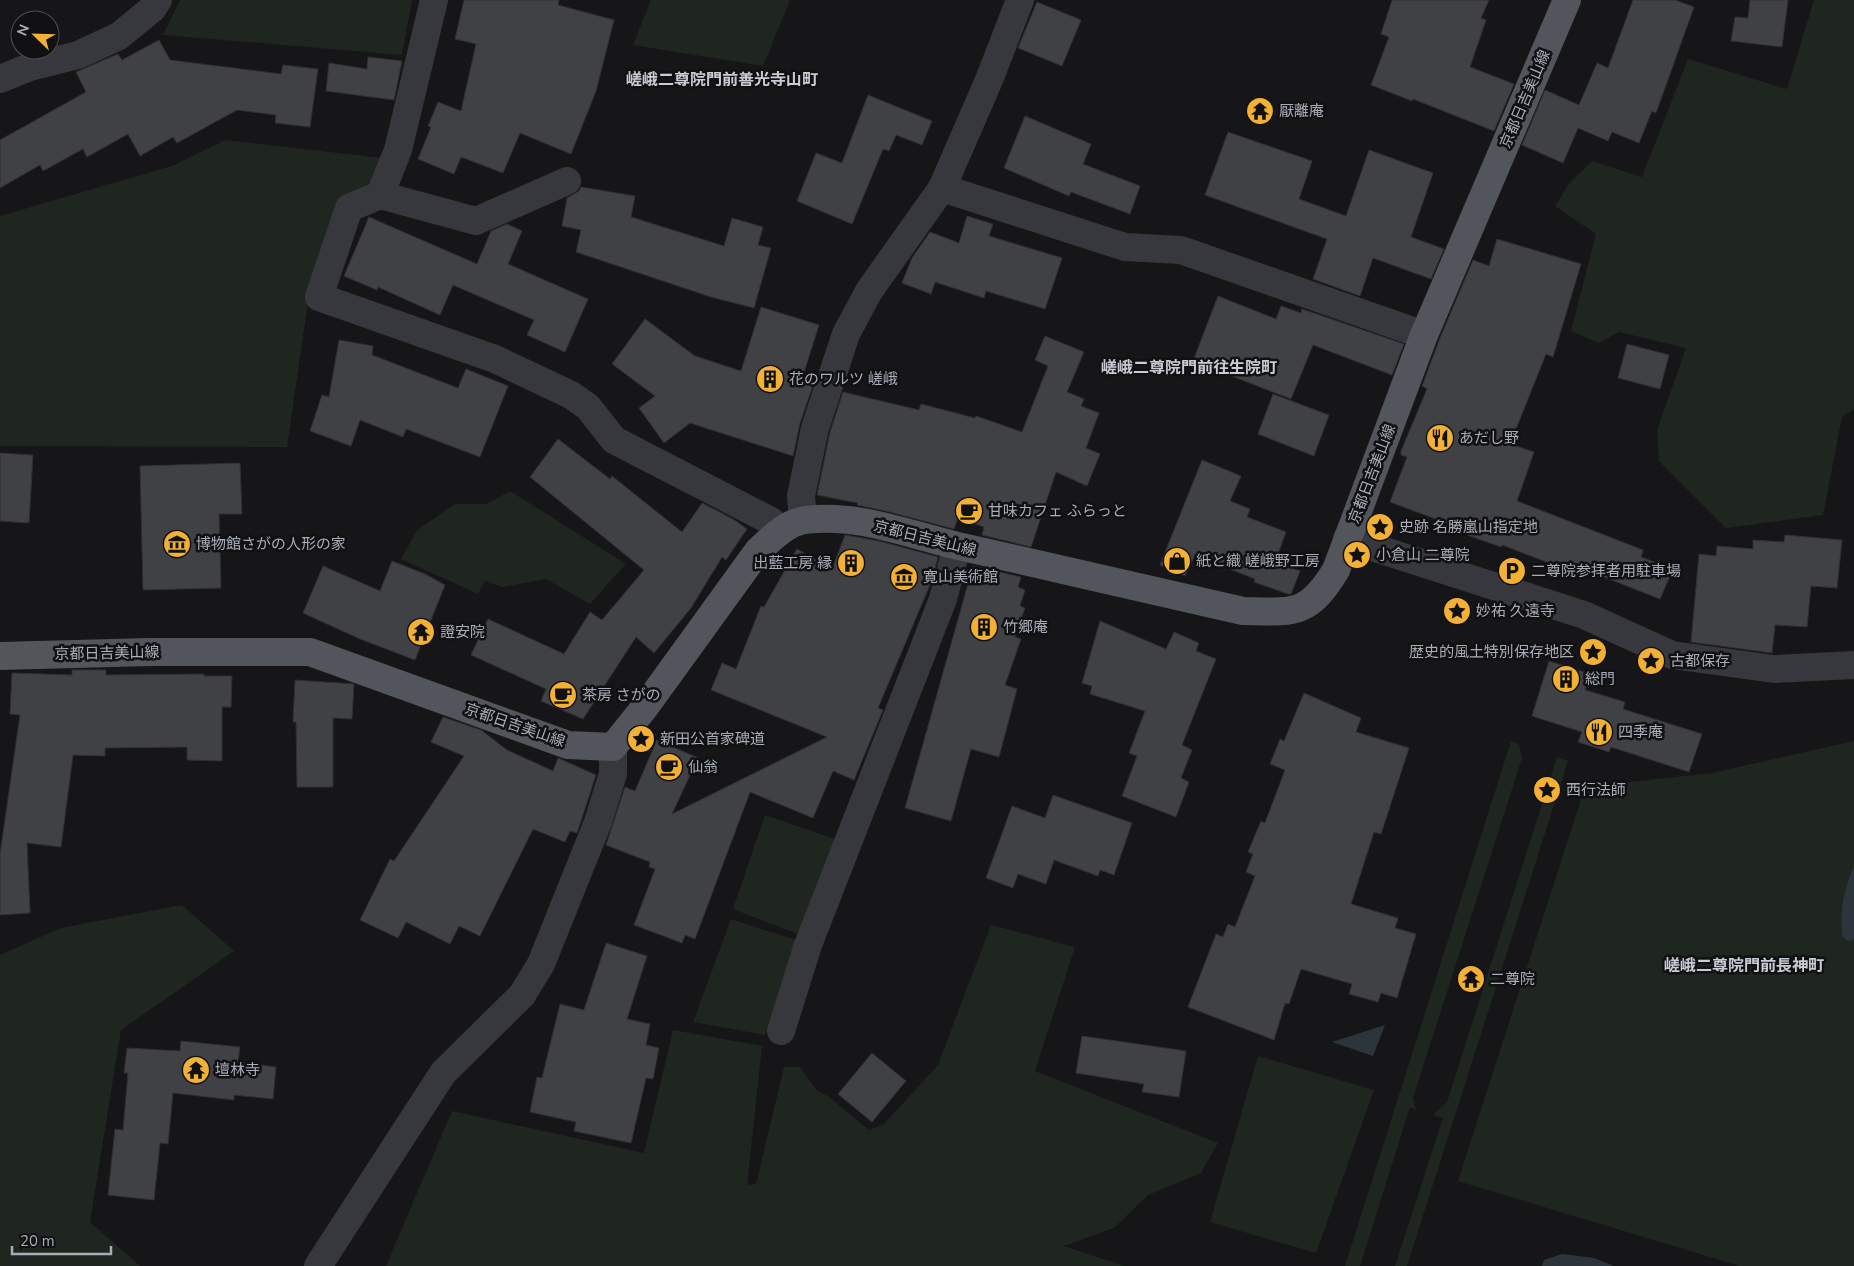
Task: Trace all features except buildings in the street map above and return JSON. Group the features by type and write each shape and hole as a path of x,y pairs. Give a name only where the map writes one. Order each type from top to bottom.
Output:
{"main road":[{"name":"京都日吉美山線","path":"0,656 150,652 310,652 568,745 613,747 758,551 778,533 790,525 804,520 852,520 956,546 1243,611 1273,612 1301,608 1313,601 1326,586 1336,570 1424,335 1567,0"}],"street":[{"path":"0,80 30,66 78,54 120,36 152,9 158,0"},
{"path":"380,195 398,150 434,0"},
{"path":"804,520 801,496 815,428 846,334 869,291 942,188 989,80 1020,0"},
{"path":"567,181 476,221 380,195 349,208 319,297 495,359 571,395 588,407 614,440 771,521 778,533"},
{"path":"942,188 1125,247 1181,250 1424,335"},
{"path":"1347,538 1584,615 1672,655 1774,669 1854,664"},
{"path":"781,1031 812,937 944,599 956,546"},
{"path":"318,1266 443,1073 522,995 541,964 600,814 613,774 613,747"}],"shaded area":[{"path":"180,0 412,0 402,55 163,35"},
{"path":"651,0 790,0 763,66 633,45"},
{"path":"1814,0 1854,0 1854,409 1842,417 1823,515 1726,528 1659,461 1657,430 1686,348 1619,332 1599,343 1571,331 1596,234 1555,206 1570,182 1592,161 1642,177 1688,59 1787,89"},
{"path":"225,140 382,158 370,188 308,302 287,447 0,446 0,216 172,166"},
{"path":"510,491 626,564 590,604 546,579 502,587 485,581 478,594 401,559 417,530 455,504 486,504"},
{"path":"1511,741 1519,744 1522,758 1413,1098 1416,1110 1410,1107 1360,1266 1345,1266"},
{"path":"1854,741 1854,1266 1740,1266 1458,1181 1585,787 1712,773"},
{"path":"1557,757 1568,761 1407,1266 1395,1266 1443,1118 1433,1115 1447,1102"},
{"path":"765,815 835,839 798,934 733,909"},
{"path":"1854,867 1854,939 1848,941 1842,936 1841,918 1847,884"},
{"path":"182,905 234,951 121,1030 90,1222 140,1266 0,1266 0,955 61,928"},
{"path":"731,919 796,940 765,1035 693,1022"},
{"path":"991,925 1075,947 1035,1071 1218,1143 1201,1173 1148,1195 1114,1228 1064,1246 1125,1266 386,1266 452,1111 644,1153 673,1030 762,1046 747,1185 756,1184 784,1067 800,1067 817,1091 828,1096 869,1130 884,1124 938,1065"},
{"path":"1385,1025 1373,1056 1332,1042"},
{"path":"1258,1056 1374,1090 1316,1253 1210,1222"},
{"path":"1562,1254 1594,1258 1614,1266 1542,1266 1544,1260"}],"place":[{"name":"厭離庵","path":"1260,111"},
{"name":"花のワルツ 嵯峨","path":"770,379"},
{"name":"あだし野","path":"1440,438"},
{"name":"甘味カフェ ふらっと","path":"969,511"},
{"name":"史跡 名勝嵐山指定地","path":"1380,527"},
{"name":"博物館さがの人形の家","path":"177,544"},
{"name":"小倉山 二尊院","path":"1357,555"},
{"name":"紙と織 嵯峨野工房","path":"1177,561"},
{"name":"出藍工房 縁","path":"851,563"},
{"name":"二尊院参拝者用駐車場","path":"1512,571"},
{"name":"寛山美術館","path":"904,577"},
{"name":"妙祐 久遠寺","path":"1457,611"},
{"name":"竹郷庵","path":"984,627"},
{"name":"證安院","path":"421,632"},
{"name":"歴史的風土特別保存地区","path":"1593,652"},
{"name":"古都保存","path":"1651,661"},
{"name":"総門","path":"1566,679"},
{"name":"茶房 さがの","path":"563,695"},
{"name":"四季庵","path":"1599,732"},
{"name":"新田公首家碑道","path":"641,739"},
{"name":"仙翁","path":"669,767"},
{"name":"西行法師","path":"1547,790"},
{"name":"二尊院","path":"1471,979"},
{"name":"壇林寺","path":"196,1070"}],"district":[{"name":"嵯峨二尊院門前善光寺山町","path":"722,79"},
{"name":"嵯峨二尊院門前往生院町","path":"1189,367"},
{"name":"嵯峨二尊院門前長神町","path":"1744,965"}]}
